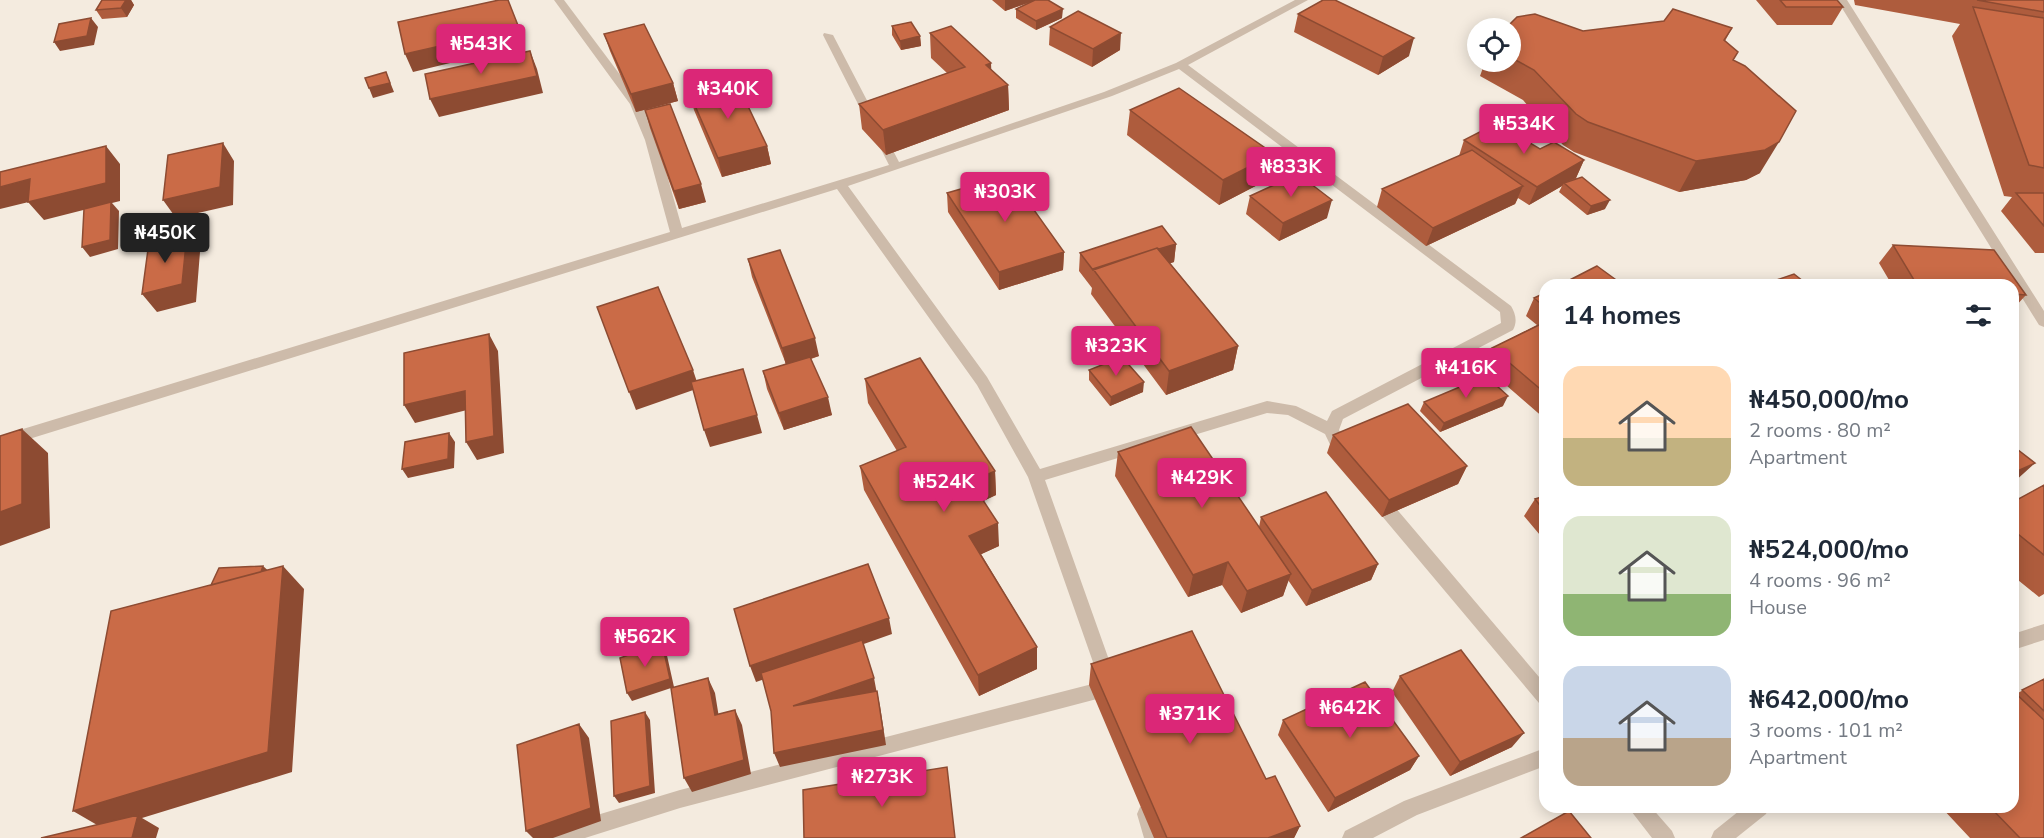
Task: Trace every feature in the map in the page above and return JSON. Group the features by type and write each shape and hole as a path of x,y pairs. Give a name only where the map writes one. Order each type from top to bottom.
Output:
{"street":[{"path":"559,0 636,104 651,140 677,235"},
{"path":"0,442 896,167 1107,94 1180,65 1303,0"},
{"path":"1842,0 2017,279"},
{"path":"828,34 896,167"},
{"path":"1180,65 1506,309 1509,317 1508,326 1336,415 1331,430"},
{"path":"554,838 680,799 1112,693 1035,476 982,381 840,184"},
{"path":"2019,282 2044,322"},
{"path":"1035,476 1260,408 1291,410 1331,430 1348,464"},
{"path":"1364,482 1539,690"},
{"path":"2019,640 2044,632"},
{"path":"1352,838 1411,808 1539,759"},
{"path":"1141,795 1154,838"},
{"path":"1643,813 1665,838"},
{"path":"1721,838 1752,813"}],"building":[{"path":"102,0 126,0 121,8 96,10"},
{"path":"508,0 519,28 405,54 398,22"},
{"path":"1035,0 1048,0 1063,9 1036,21 1016,9"},
{"path":"1323,0 1335,0 1414,38 1383,57 1298,14"},
{"path":"1780,0 1837,0 1843,7 1786,7"},
{"path":"1977,0 2044,0 2044,12"},
{"path":"1973,7 2044,18 2044,168 2029,165"},
{"path":"1673,9 1732,28 1724,40 1738,52 1733,60 1745,66 1796,111 1779,142 1765,150 1696,161 1588,122 1576,114 1534,70 1521,63 1521,18 1517,17 1535,14 1583,31 1664,21"},
{"path":"1078,11 1121,33 1093,49 1050,27"},
{"path":"91,18 87,36 54,42 59,24"},
{"path":"911,22 920,36 900,41 892,26"},
{"path":"644,24 673,83 631,94 604,34"},
{"path":"951,26 991,63 986,65 1008,85 883,130 859,104 965,67 930,33"},
{"path":"530,51 537,76 430,99 425,74"},
{"path":"386,72 390,83 369,88 365,78"},
{"path":"736,81 767,146 718,158 689,92"},
{"path":"1179,88 1274,154 1223,180 1130,110"},
{"path":"670,104 701,184 674,191 645,110"},
{"path":"1497,123 1540,149 1554,142 1584,160 1537,187 1464,140"},
{"path":"223,143 220,187 163,200 168,155"},
{"path":"106,146 106,183 28,202 30,179 0,187 0,172"},
{"path":"1472,150 1523,186 1433,228 1382,189"},
{"path":"1298,174 1332,200 1283,223 1250,196"},
{"path":"1009,175 1064,252 999,272 947,193"},
{"path":"1582,177 1610,200 1591,206 1564,183"},
{"path":"2016,193 2044,193 2044,226"},
{"path":"111,202 110,240 82,247 84,209"},
{"path":"1162,226 1176,244 1157,248 1093,270 1080,253"},
{"path":"187,234 182,284 142,294 149,242"},
{"path":"1893,245 1994,250 2015,279 1913,279"},
{"path":"1157,248 1238,346 1169,371 1093,269"},
{"path":"780,250 815,338 782,348 748,259"},
{"path":"1597,266 1615,279 1572,279"},
{"path":"1794,274 1800,279 1779,279"},
{"path":"2019,285 2026,295 2019,294"},
{"path":"658,287 693,370 629,392 597,307"},
{"path":"1539,325 1539,388 1492,348"},
{"path":"489,334 494,436 466,442 465,391 404,405 404,353"},
{"path":"810,357 828,397 779,413 763,371"},
{"path":"1122,357 1144,382 1111,397 1089,370"},
{"path":"920,358 995,471 971,482 998,523 969,536 1037,647 978,675 860,466 906,447 865,379"},
{"path":"743,369 757,415 704,430 691,382"},
{"path":"1486,376 1508,396 1444,423 1424,402"},
{"path":"1408,404 1467,466 1389,500 1333,435"},
{"path":"1191,427 1291,574 1247,591 1228,562 1193,575 1118,452"},
{"path":"22,429 22,504 0,512 0,436"},
{"path":"449,433 448,459 402,469 405,442"},
{"path":"2019,451 2035,463 2019,470"},
{"path":"2044,485 2044,555 2019,535 2019,499"},
{"path":"1326,492 1378,564 1312,590 1261,517"},
{"path":"868,564 889,618 750,666 734,609"},
{"path":"263,566 261,572 211,585 219,568"},
{"path":"283,566 268,752 73,811 111,611"},
{"path":"1192,631 1266,779 1275,776 1300,826 1268,838 1167,838 1091,664"},
{"path":"862,640 874,678 793,706 877,691 883,730 774,753 771,711 761,673"},
{"path":"662,643 670,679 627,693 620,658"},
{"path":"1461,650 1524,733 1460,762 1400,676"},
{"path":"708,678 715,715 735,710 744,760 684,778 671,688"},
{"path":"2044,679 2044,711 2022,690"},
{"path":"1365,682 1419,756 1335,798 1283,720"},
{"path":"2019,697 2044,720 2044,838 2020,838 1996,813 2019,813"},
{"path":"645,712 650,786 614,796 611,721"},
{"path":"579,724 591,808 526,831 517,745"},
{"path":"947,767 955,838 804,838 803,790"},
{"path":"1565,813 1571,813 1591,838 1521,838"},
{"path":"138,815 132,838 41,838"}]}
